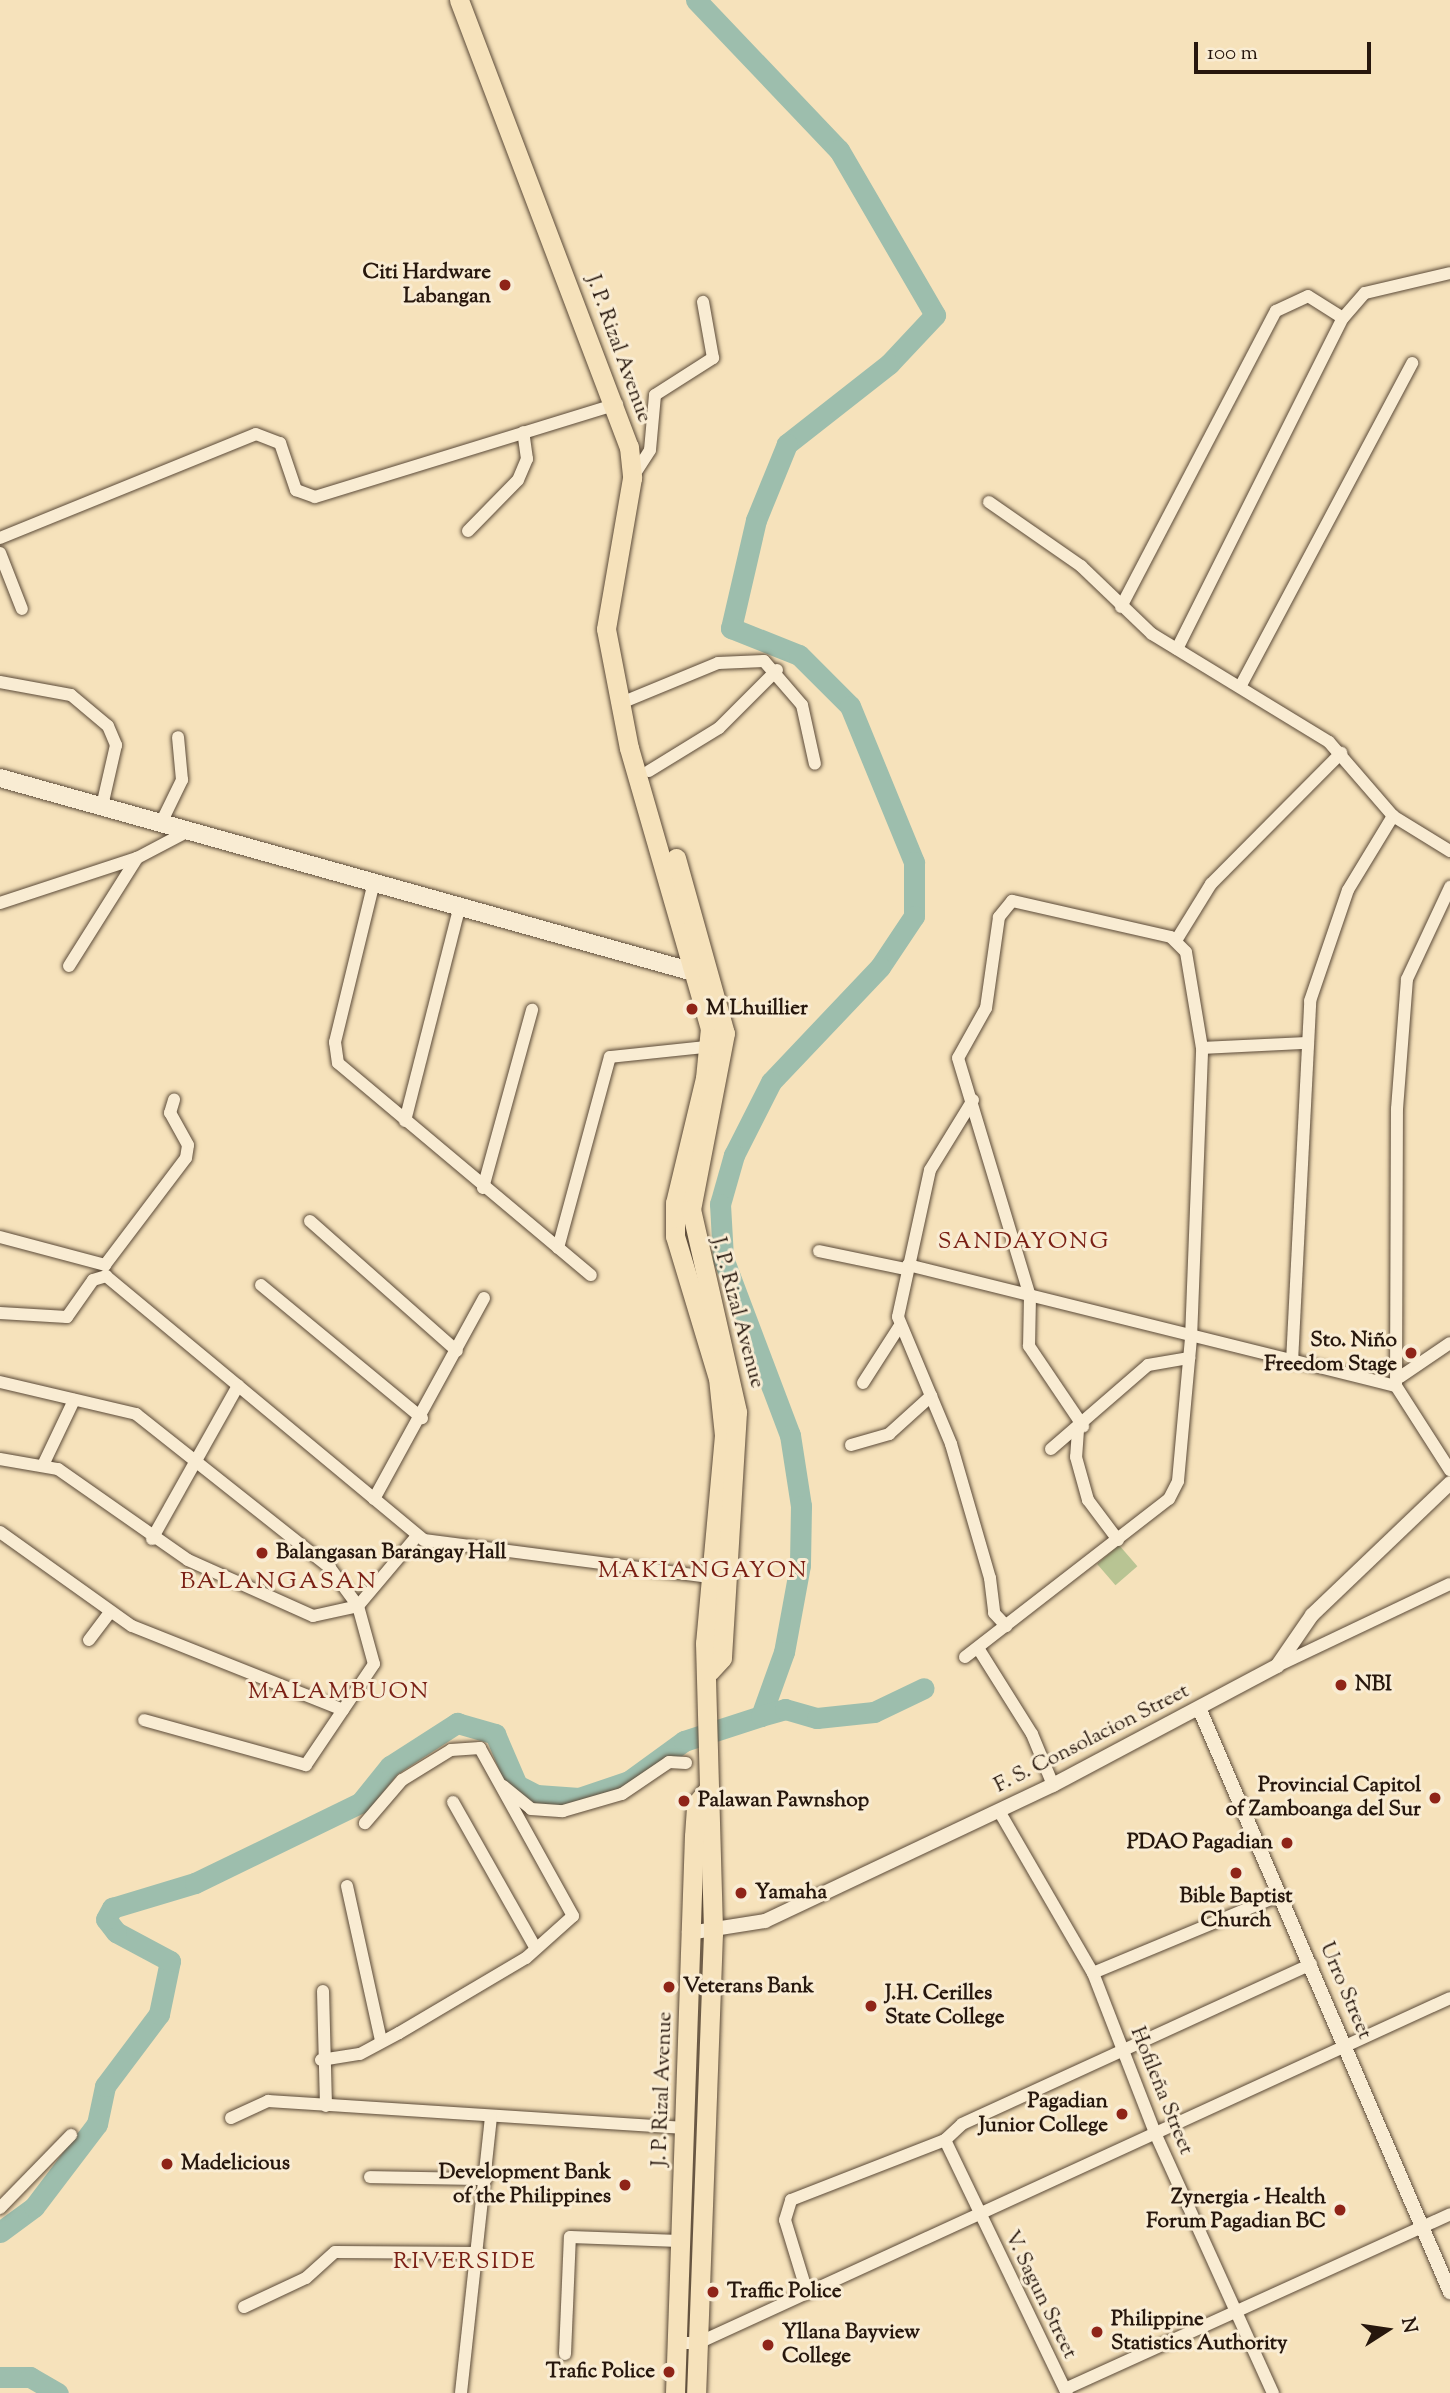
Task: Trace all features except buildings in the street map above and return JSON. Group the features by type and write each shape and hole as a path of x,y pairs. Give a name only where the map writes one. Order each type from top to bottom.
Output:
{"main road":[{"name":"J. P. Rizal Avenue","path":"459,0 617,404 632,478 606,607 621,703 628,729 706,976"},
{"name":"J. P. Rizal Avenue","path":"628,729 649,771 706,976 718,1046 680,1166 675,1236 718,1378 729,1452 717,1578 722,1658 710,1671 709,1697 707,1790 714,1808 713,1933 696,2384"},
{"path":"0,778 192,829 706,976"},
{"name":"J. P. Rizal Avenue","path":"676,2384 689,1933 696,1804 707,1790"}],"street":[{"path":"1177,649 1343,318 1365,293 1450,273"},
{"path":"1121,607 1276,311 1308,296 1343,318"},
{"path":"632,478 650,450 655,395 713,358 703,302"},
{"path":"1240,687 1412,363"},
{"path":"0,538 256,434 280,443 292,483 308,497 617,404"},
{"path":"468,531 518,480 527,459 523,432"},
{"path":"989,502 1081,566 1121,607 1177,649 1341,754 1393,816 1448,846"},
{"path":"0,553 22,609"},
{"path":"621,703 737,658 764,661 777,670 802,705 815,764"},
{"path":"649,771 719,728 777,670"},
{"path":"0,682 71,695 113,732 102,806"},
{"path":"162,821 182,780 178,737"},
{"path":"1177,939 1211,884 1341,754"},
{"path":"1292,1362 1306,1043 1328,934 1393,816"},
{"path":"0,903 137,858 192,829"},
{"path":"69,966 137,858"},
{"path":"374,882 335,1055 349,1076 591,1275"},
{"path":"1450,887 1407,979 1401,1032 1398,1382 1450,1470"},
{"path":"965,1657 1158,1511 1178,1481 1191,1339 1202,1048 1191,964 1177,939 1020,901 1006,903 986,1007 958,1050 1030,1296 1029,1346 1080,1428 1076,1457 1088,1500 1118,1540"},
{"path":"405,1121 460,906"},
{"path":"483,1188 532,1010"},
{"path":"1202,1048 1306,1043"},
{"path":"558,1248 610,1057 718,1046"},
{"path":"0,1313 66,1317 93,1280 105,1271 186,1158 188,1145 170,1113 174,1100"},
{"path":"863,1383 899,1327 907,1267 930,1170 973,1100"},
{"path":"310,1221 457,1351"},
{"path":"0,1237 105,1271 416,1536 717,1578"},
{"path":"819,1251 907,1267 1292,1362 1398,1382 1450,1343"},
{"path":"261,1285 422,1419"},
{"path":"374,1499 422,1419 484,1298"},
{"path":"899,1327 930,1396 990,1578 994,1613 1006,1626"},
{"path":"1051,1449 1080,1428 1149,1365 1189,1358"},
{"path":"0,1382 136,1414 333,1572 358,1606 374,1664 303,1767 247,1744 144,1720"},
{"path":"152,1539 199,1463 238,1386"},
{"path":"851,1445 889,1434 930,1396"},
{"path":"44,1464 74,1400"},
{"path":"0,1459 44,1464 152,1539 297,1612 327,1616 358,1606 416,1536"},
{"name":"F. S. Consolacion Street","path":"689,1933 713,1933 765,1921 1053,1785 1277,1666 1321,1606 1450,1483"},
{"path":"0,1532 110,1612 235,1672 343,1710"},
{"path":"1277,1666 1450,1584"},
{"path":"89,1640 110,1612"},
{"path":"978,1648 1032,1734 1053,1785"},
{"name":"Urro Street","path":"1199,1708 1450,2292"},
{"path":"321,2060 360,2054 526,1958 534,1945 572,1914 480,1748 452,1750 402,1780 365,1823"},
{"path":"498,1781 531,1810 563,1811 613,1798 669,1762 686,1763"},
{"path":"453,1802 534,1945"},
{"name":"Hofileña Street","path":"999,1811 1093,1973 1155,2133 1273,2393"},
{"path":"347,1886 381,2040"},
{"path":"1093,1973 1280,1895"},
{"path":"807,2292 785,2220 791,2200 945,2140 962,2124 1311,1964"},
{"path":"323,1991 321,2060 326,2106"},
{"path":"677,2343 698,2343 1450,1998"},
{"path":"231,2118 268,2101 326,2106 412,2107 491,2118 685,2128"},
{"path":"461,2393 479,2253 491,2118"},
{"path":"0,2208 71,2135"},
{"name":"V. Sagun Street","path":"945,2140 978,2214 1066,2391"},
{"path":"370,2177 486,2179"},
{"path":"1066,2391 1450,2214"},
{"path":"565,2354 569,2237 680,2241"},
{"path":"244,2306 306,2278 338,2252 479,2253"}],"green space":[{"path":"1119,1545 1137,1566 1115,1585 1097,1564"}],"waterway":[{"path":"696,0 839,150 935,315 889,364 787,444 756,520 731,628 799,655 850,706 914,862 914,916 880,967 771,1082 734,1155 720,1204 723,1258 790,1435 801,1506 800,1565 784,1652 761,1716"},
{"path":"0,2232 34,2207 97,2124 105,2086 159,2014 170,1961 116,1932 106,1919 112,1908 195,1883 360,1803 390,1766 457,1723 495,1734 517,1785 537,1795 579,1798 629,1781 684,1741 761,1716 785,1709 817,1718 874,1712 924,1688"},
{"path":"0,2377 30,2377 58,2393"}],"place":[{"name":"Citi Hardware Labangan","path":"505,285"},
{"name":"M Lhuillier","path":"692,1009"},
{"name":"Sto. Niño Freedom Stage","path":"1411,1353"},
{"name":"Balangasan Barangay Hall","path":"262,1553"},
{"name":"NBI","path":"1341,1685"},
{"name":"Provincial Capitol of Zamboanga del Sur","path":"1435,1798"},
{"name":"Palawan Pawnshop","path":"684,1801"},
{"name":"PDAO Pagadian","path":"1287,1843"},
{"name":"Bible Baptist Church","path":"1236,1873"},
{"name":"Yamaha","path":"741,1893"},
{"name":"Veterans Bank","path":"669,1987"},
{"name":"J.H. Cerilles State College","path":"871,2006"},
{"name":"Pagadian Junior College","path":"1122,2114"},
{"name":"Madelicious","path":"167,2164"},
{"name":"Development Bank of the Philippines","path":"625,2185"},
{"name":"Zynergia - Health Forum Pagadian BC","path":"1340,2210"},
{"name":"Traffic Police","path":"713,2292"},
{"name":"Philippine Statistics Authority","path":"1097,2332"},
{"name":"Yllana Bayview College","path":"768,2345"},
{"name":"Trafic Police","path":"669,2372"}],"district":[{"name":"SANDAYONG","path":"1024,1243"},
{"name":"MAKIANGAYON","path":"703,1572"},
{"name":"BALANGASAN","path":"279,1583"},
{"name":"MALAMBUON","path":"339,1693"},
{"name":"RIVERSIDE","path":"465,2263"}]}
